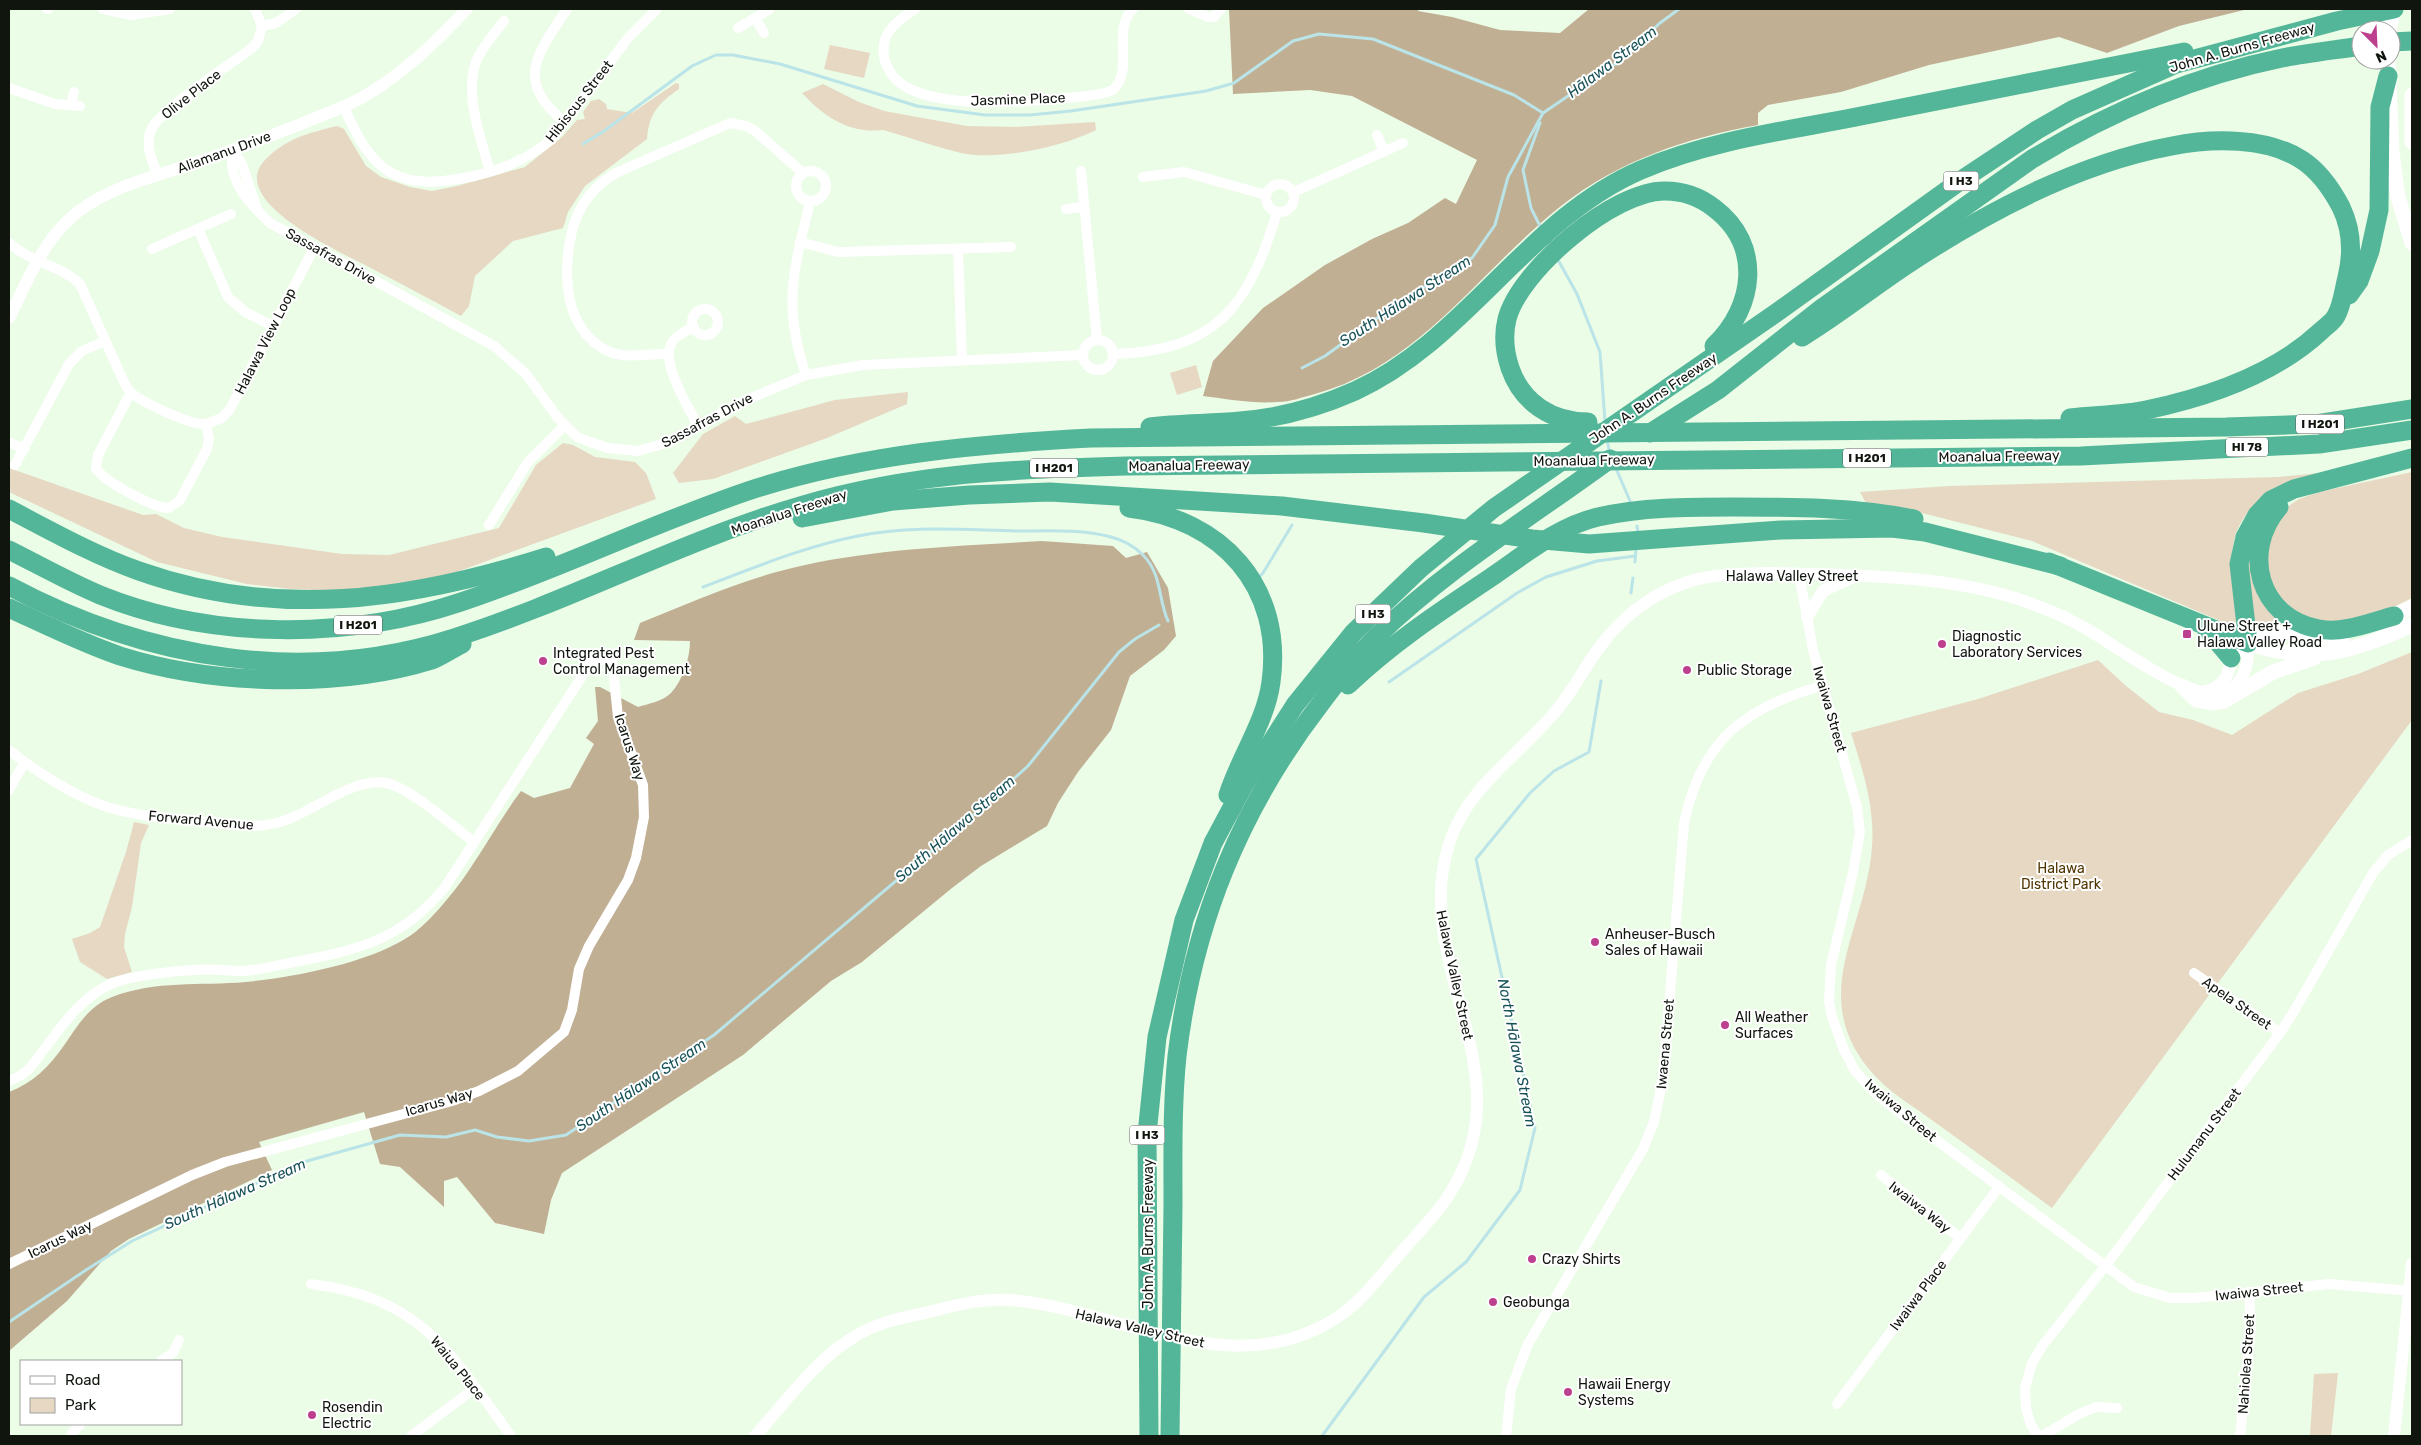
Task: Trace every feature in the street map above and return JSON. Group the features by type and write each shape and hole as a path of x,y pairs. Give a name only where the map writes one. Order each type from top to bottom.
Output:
{"highway":[{"name":"John A. Burns Freeway","path":"1149,1436 1147,1134 1157,1036 1184,920 1213,843 1244,785 1290,713 1354,632 1387,599 1455,538 1592,439 1776,313 1997,156 2072,110 2176,64 2337,21 2394,9"},
{"path":"1007,442 1176,424 1244,421 1284,415 1333,400 1378,379 1422,348 1556,222 1618,180 1665,160 1812,126 2337,21"},
{"path":"2200,80 2280,58 2351,47"},
{"path":"2200,80 2351,53"},
{"path":"1891,430 2031,418 2070,418 2144,410 2196,396 2265,370 2301,350 2336,317 2359,280 2370,251 2379,210 2380,107 2388,70"},
{"name":"John A. Burns Freeway","path":"1170,1436 1174,1124 1177,1056 1189,984 1212,903 1229,854 1258,796 1303,725 1351,665 1411,604 1515,525 1620,452 1718,390 1822,308 2032,159 2097,123 2200,80"},
{"path":"1718,390 1834,318 1930,250 1999,210 2066,178 2140,154 2173,146 2202,142 2251,144 2279,150 2302,160 2319,175 2335,195 2342,209 2352,241 2350,264 2336,317"},
{"path":"1629,414 1712,348 1732,326 1741,308 1747,287 1746,257 1730,222 1711,206 1689,195 1663,190 1633,197 1615,206 1568,240 1537,270 1519,291 1507,319 1504,342 1506,355 1515,380 1531,402 1570,428 1709,422 1815,430"},
{"path":"2226,428 2348,416 2412,402"},
{"name":"Moanalua Freeway","path":"9,550 101,595 156,612 249,628 282,630 339,628 406,617 462,602 702,508 808,473 862,461 947,448 1007,442 1091,438 1570,428 1693,432 2226,428 2316,424 2412,409"},
{"name":"Moanalua Freeway","path":"9,586 55,610 115,634 201,654 259,661 321,661 385,654 453,638 518,616 753,521 802,505 899,481 987,470 1522,461 2081,456 2319,444 2412,430"},
{"path":"2081,456 2245,459 2366,451 2412,442"},
{"path":"1277,764 1340,692 1388,648 1549,539 1577,524 1597,517 1639,511 1697,507 1787,507 1874,512 1946,525 1985,536 2248,643 2239,564 2245,537 2257,515 2271,500 2294,489 2412,458"},
{"path":"2330,479 2290,498 2268,521 2261,535 2257,554 2264,586 2278,609 2301,624 2319,630 2338,630 2394,616"},
{"path":"603,581 777,525 824,513 893,501 969,495 1050,492 1282,506 1559,542 1589,544 1781,530 1892,528 1925,532 2060,566"},
{"path":"893,501 1019,498 1064,500 1141,509 1184,521 1222,545 1251,578 1265,608 1271,636 1271,682 1263,712 1231,786 1213,843"},
{"path":"9,510 85,548 140,571 206,588 291,600 371,598 446,584 502,571 702,508"},
{"path":"9,608 59,632 121,656 178,670 238,679 339,676 384,671 433,659 518,616"},
{"path":"2204,626 2231,658"}],"main road":[{"path":"2388,70 2392,152 2398,196 2412,244"},
{"path":"2412,95 2412,142"},
{"path":"2394,616 2412,607"},
{"path":"2182,686 2196,700 2212,703 2224,701 2273,672 2324,654 2358,648 2412,625"},
{"path":"2248,643 2280,653 2324,654"}],"street":[{"path":"103,9 130,16 170,9"},
{"path":"255,9 262,26 276,23 296,9"},
{"name":"Aliamanu Drive","path":"9,318 37,262 53,237 78,212 112,192 232,150 344,107 406,68 428,49 467,9"},
{"path":"565,122 541,98 535,76 535,66 542,46 567,9"},
{"name":"Hibiscus Street","path":"344,107 356,135 371,156 382,167 413,181 428,183 446,182 509,166 538,150 552,139 628,38 657,9"},
{"path":"738,28 770,9"},
{"name":"Jasmine Place","path":"915,9 895,22 888,32 884,52 890,73 905,86 917,92 964,102 1048,100 1107,93 1113,90 1122,78 1125,21 1133,9"},
{"path":"1189,9 1208,17 1214,17 1221,9"},
{"path":"755,18 764,33"},
{"path":"490,171 475,117 473,78 477,61 483,48 504,21"},
{"name":"Olive Place","path":"158,176 149,150 151,128 169,110 252,48 258,41 262,26"},
{"path":"9,88 55,104 76,106 74,92"},
{"path":"669,354 632,356 616,354 596,343 577,321 570,308 567,293 568,246 572,229 585,202 605,180 618,172 730,123 746,126 754,130 802,172 815,171 826,182 822,196 810,202 793,278 793,311 796,340 806,375"},
{"path":"1377,135 1384,152"},
{"path":"1294,192 1404,143"},
{"name":"Sassafras Drive","path":"232,150 242,164 257,210 270,223 494,346 526,374 564,426 586,442 616,450 633,451 660,446 747,399 806,375 863,365 1083,355"},
{"path":"1080,171 1097,340"},
{"path":"802,172 798,179 797,189 802,198 810,202"},
{"path":"1143,177 1184,172 1266,195"},
{"path":"1279,184 1288,185 1294,192 1293,205 1286,211 1277,212 1269,208 1266,195 1271,187 1279,184"},
{"path":"1066,209 1084,207"},
{"path":"1113,354 1137,353 1169,348 1192,339 1217,323 1238,302 1255,277 1277,212"},
{"path":"152,249 231,214"},
{"path":"198,229 228,297 245,312 272,326"},
{"path":"800,242 838,252 1011,247"},
{"path":"9,243 37,262 69,275 80,284 122,378 131,392 184,420 195,424 206,424 208,446 180,500 168,508 157,507 106,480 96,468 98,455 131,392"},
{"name":"Halawa View Loop","path":"206,424 222,418 230,409 314,248"},
{"path":"958,249 962,360"},
{"path":"693,327 676,338 669,348 669,354 676,381 698,426"},
{"path":"15,465 69,364 82,351 105,340"},
{"path":"1097,340 1106,342 1113,354 1107,366 1099,369 1090,367 1083,355 1086,347 1097,340"},
{"path":"489,525 528,462 564,426"},
{"path":"9,442 24,450"},
{"name":"Halawa Valley Street","path":"755,1436 816,1369 850,1339 887,1322 962,1304 985,1300 1018,1301 1192,1342 1236,1347 1278,1342 1298,1336 1329,1323 1352,1306 1439,1208 1464,1168 1474,1138 1478,1106 1475,1067 1444,936 1440,905 1443,866 1453,833 1480,790 1563,703 1605,639 1639,606 1676,586 1710,576 1798,574 1858,575 1966,586 2018,599 2051,611 2083,627 2182,686 2213,694 2222,693 2232,688 2240,680 2249,662 2248,643"},
{"name":"Iwaiwa Street","path":"1798,574 1822,686 1855,798 1860,832 1854,872 1830,965 1829,1001 1835,1030 1855,1071 1875,1093 2134,1287 2170,1298 2194,1298 2329,1284 2411,1291"},
{"path":"1807,617 1823,592 1858,575"},
{"path":"2202,692 2213,689 2225,679 2231,658 2260,632 2267,630 2306,639 2344,637 2362,632 2394,616"},
{"name":"Icarus Way","path":"9,1081 29,1069 80,1006 92,995 113,984 196,969 243,971 314,958 368,945 386,937 420,916 446,888 592,661 612,659 618,717 643,784 644,818 636,858 628,880 589,946 579,969 572,1010 564,1032 518,1071 498,1083 452,1101 225,1162 192,1175 9,1264"},
{"name":"Iwaena Street","path":"1506,1436 1511,1389 1528,1344 1643,1149 1654,1122 1663,1078 1684,823 1696,780 1710,754 1722,738 1740,722 1759,709 1783,698 1822,686"},
{"name":"Forward Avenue","path":"9,750 24,763 95,802 109,807 140,815 252,826 281,822 358,786 384,782 408,793 474,842"},
{"path":"9,790 24,763"},
{"name":"Hulumanu Street","path":"2038,1436 2031,1425 2026,1409 2025,1388 2032,1363 2043,1345 2106,1265 2294,1014 2373,873 2388,855 2412,840"},
{"name":"Apela Street","path":"2194,973 2280,1033"},
{"name":"Iwaiwa Way","path":"1881,1175 1960,1238"},
{"name":"Iwaiwa Place","path":"1837,1404 1999,1186"},
{"path":"2394,1436 2411,1291 2412,1264"},
{"name":"Waiua Place","path":"312,1284 359,1293 407,1315 434,1337 511,1436"},
{"name":"Nahiolea Street","path":"2240,1436 2251,1328 2249,1292"},
{"path":"162,1360 173,1353 179,1340"},
{"path":"410,1436 475,1388"},
{"path":"2042,1436 2096,1406 2117,1408"},
{"path":"70,1436 79,1425"}],"green space":[{"path":"830,45 870,53 864,78 824,69"},
{"path":"676,83 679,84 679,89 660,104 652,116 647,139 585,186 568,212 563,228 513,241 475,276 469,306 461,316 312,237 272,207 260,191 257,175 266,159 274,152 299,137 337,126 344,129 366,166 381,177 410,187 432,191 457,186 525,167 562,137 577,120 585,119 583,112 591,101 599,99 606,104 607,109 632,113"},
{"path":"823,84 859,102 884,111 967,126 1016,127 1095,122 1096,130 1066,142 1030,151 993,155 961,153 883,130 871,131 838,122 810,102 802,93"},
{"path":"1196,365 1202,387 1177,395 1170,373"},
{"path":"908,392 907,404 827,438 713,479 679,483 673,473 703,434 735,416 746,424 835,400"},
{"path":"563,443 573,445 595,457 635,462 646,473 656,499 443,577 395,586 337,591 290,589 247,584 157,562 9,492 9,468 143,515 156,514 184,528 222,537 342,554 389,555 499,528 536,465"},
{"path":"2330,472 2267,496 2248,512 2239,525 2234,539 2232,554 2234,585 2240,619 2230,625 2032,541 1918,512 1868,507 1860,492 1949,486 2278,477"},
{"path":"2412,472 2412,598 2373,617 2353,622 2311,622 2277,597 2264,558 2265,546 2287,507 2299,499 2319,492"},
{"path":"2255,537 2287,623 2285,627 2274,624 2253,628 2245,572"},
{"name":"Halawa District Park","path":"2412,652 2412,720 2052,1208 1897,1096 1876,1077 1855,1048 1844,1020 1841,992 1844,964 1867,878 1872,847 1870,803 1864,775 1851,733 1978,699 2098,660 2126,686 2159,712 2193,720 2232,735 2298,693 2358,674"},
{"path":"134,822 149,825 141,843 132,907 125,934 124,947 132,972 107,979 80,962 72,939 90,933 100,927 126,852"},
{"path":"2338,1373 2331,1436 2310,1436 2314,1374"}],"shaded area":[{"path":"1229,9 1419,9 1418,11 1452,17 1500,30 1560,33 1589,9 2248,9 2179,26 2107,53 2059,37 1929,65 1841,92 1768,105 1758,113 1758,125 1705,137 1655,153 1630,164 1583,190 1531,232 1447,314 1387,362 1353,380 1315,394 1287,401 1259,402 1203,396 1213,361 1263,308 1325,265 1372,239 1408,223 1445,198 1456,204 1477,160 1352,96 1310,90 1233,94"},
{"path":"1042,541 1113,546 1126,558 1147,552 1168,588 1176,636 1164,650 1130,676 1111,730 1078,772 1058,803 1047,826 981,866 862,962 831,981 743,1055 562,1173 551,1200 544,1234 495,1223 457,1177 444,1181 444,1207 400,1167 380,1164 364,1112 259,1142 272,1170 129,1239 111,1251 67,1301 9,1351 9,1092 26,1084 47,1066 80,1023 97,1005 112,997 145,988 246,982 307,973 370,956 411,935 431,918 455,890 521,791 534,798 570,788 594,744 586,738 598,721 595,687 600,687 638,707 664,698 675,688 685,668 690,641 634,640 640,623 701,598 763,576 834,559 893,551"}],"waterway":[{"name":"South Hālawa Stream","path":"1302,368 1325,356 1398,303 1472,258 1495,225 1508,177 1543,113 1618,62 1660,23 1679,9"},
{"path":"583,144 604,131 692,66 716,55 733,55 780,64 917,106 985,115 1030,115 1071,111 1206,91 1234,83 1293,41 1319,34 1373,39 1514,95 1543,113"},
{"name":"North Hālawa Stream","path":"1540,123 1523,170 1531,208 1542,230"},
{"name":"North Hālawa Stream","path":"1557,258 1577,294 1600,352 1605,422"},
{"name":"North Hālawa Stream","path":"1607,440 1610,454"},
{"name":"North Hālawa Stream","path":"1615,466 1630,501"},
{"name":"South Hālawa Stream","path":"1257,579 1263,573 1292,525"},
{"name":"North Hālawa Stream","path":"1637,526 1638,534"},
{"path":"703,587 760,565 838,540 897,530 1076,532 1100,534 1115,538 1132,546 1143,555 1154,570 1168,621"},
{"name":"North Hālawa Stream","path":"1635,562 1636,548"},
{"path":"1389,682 1517,593 1546,577 1597,561 1635,556"},
{"name":"North Hālawa Stream","path":"1631,593 1633,578"},
{"name":"South Hālawa Stream","path":"9,1322 132,1241 300,1163 400,1135 446,1137 475,1130 497,1137 529,1141 566,1135 714,1035 969,819 1028,766 1119,652 1135,639 1159,625"},
{"name":"North Hālawa Stream","path":"1322,1436 1424,1297 1466,1262 1520,1190 1535,1128 1476,859 1530,793 1554,771 1589,752 1601,681"}],"place":[{"name":"Ulune Street + Halawa Valley Road","path":"2187,634"},
{"name":"Diagnostic Laboratory Services","path":"1942,644"},
{"name":"Integrated Pest Control Management","path":"543,661"},
{"name":"Public Storage","path":"1687,670"},
{"name":"Anheuser-Busch Sales of Hawaii","path":"1595,942"},
{"name":"All Weather Surfaces","path":"1725,1025"},
{"name":"Crazy Shirts","path":"1532,1259"},
{"name":"Geobunga","path":"1493,1302"},
{"name":"Hawaii Energy Systems","path":"1568,1392"},
{"name":"Rosendin Electric","path":"312,1415"}],"water label":[{"name":"Hālawa Stream","path":"1612,62"}]}
